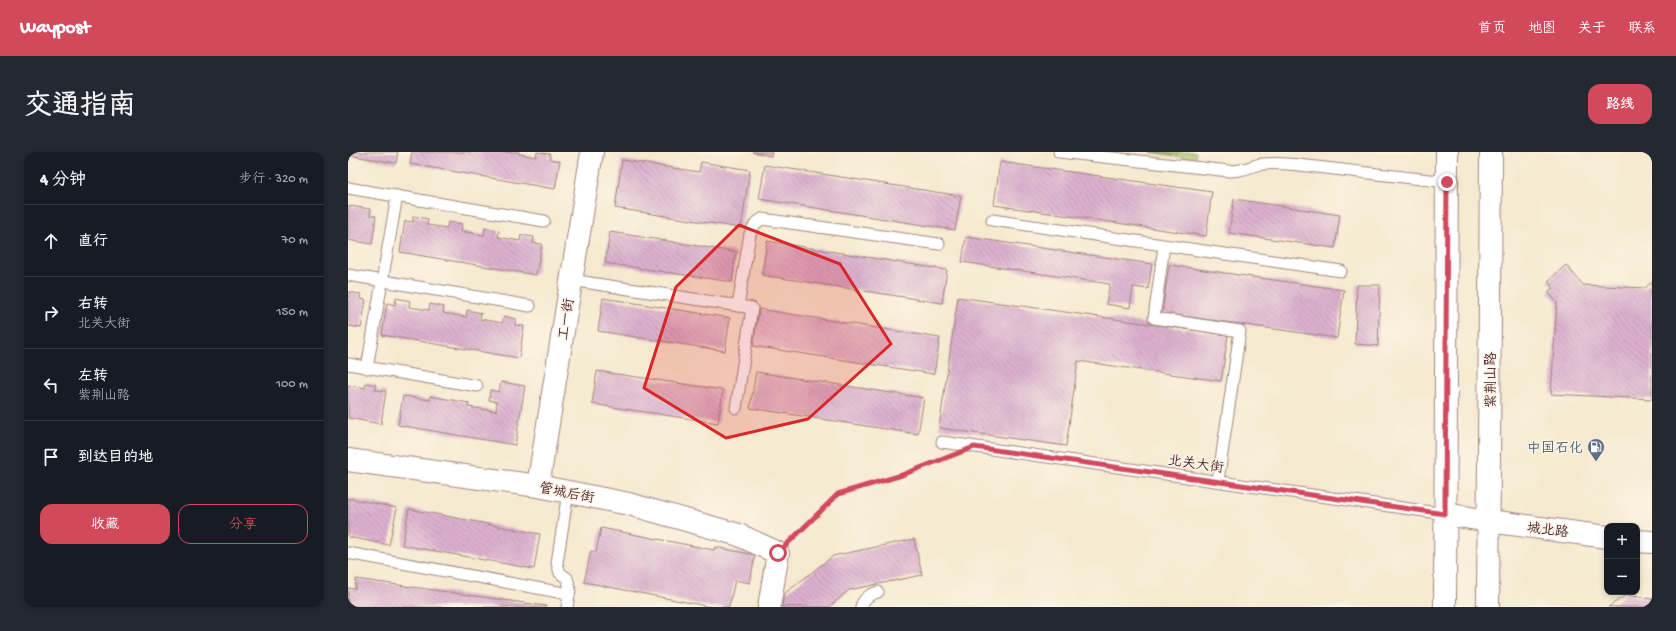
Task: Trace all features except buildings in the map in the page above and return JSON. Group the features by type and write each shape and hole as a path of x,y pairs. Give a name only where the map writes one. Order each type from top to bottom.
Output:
{"street":[{"name":"工一街","path":"538,486 592,152"},
{"path":"1445,607 1447,152"},
{"name":"紫荆山路","path":"1488,607 1491,152"},
{"name":"管城后街","path":"348,460 538,486 630,504 739,535 778,553"},
{"name":"城北路","path":"1445,514 1604,537"},
{"path":"1640,540 1652,542"},
{"path":"769,607 778,553"}],"lane":[{"path":"1059,152 1229,171 1241,171 1258,165 1291,165 1447,182"},
{"path":"348,188 544,221"},
{"path":"367,368 397,196"},
{"path":"738,306 750,234 755,224 762,219 939,244"},
{"path":"992,220 1341,271"},
{"path":"1164,246 1154,318 1240,331 1218,481"},
{"path":"348,275 530,306"},
{"path":"571,280 752,308 736,408"},
{"path":"348,364 477,386"},
{"name":"北关大街","path":"942,442 1445,514"},
{"path":"567,607 570,589 566,578 560,573 557,563 568,492"},
{"path":"348,553 569,594"},
{"path":"861,607 871,594 878,592"}],"path":[{"path":"778,553 838,494 902,475 974,447"}],"highlighted area":[{"path":"739,225 840,264 891,344 808,419 726,438 644,388 676,287"}],"green space":[{"path":"1151,152 1196,152 1195,159"}],"place":[{"name":"中国石化","path":"1596,462"}],"route":[{"path":"778,553 838,494 902,475 974,447 1445,514 1447,182"}]}
